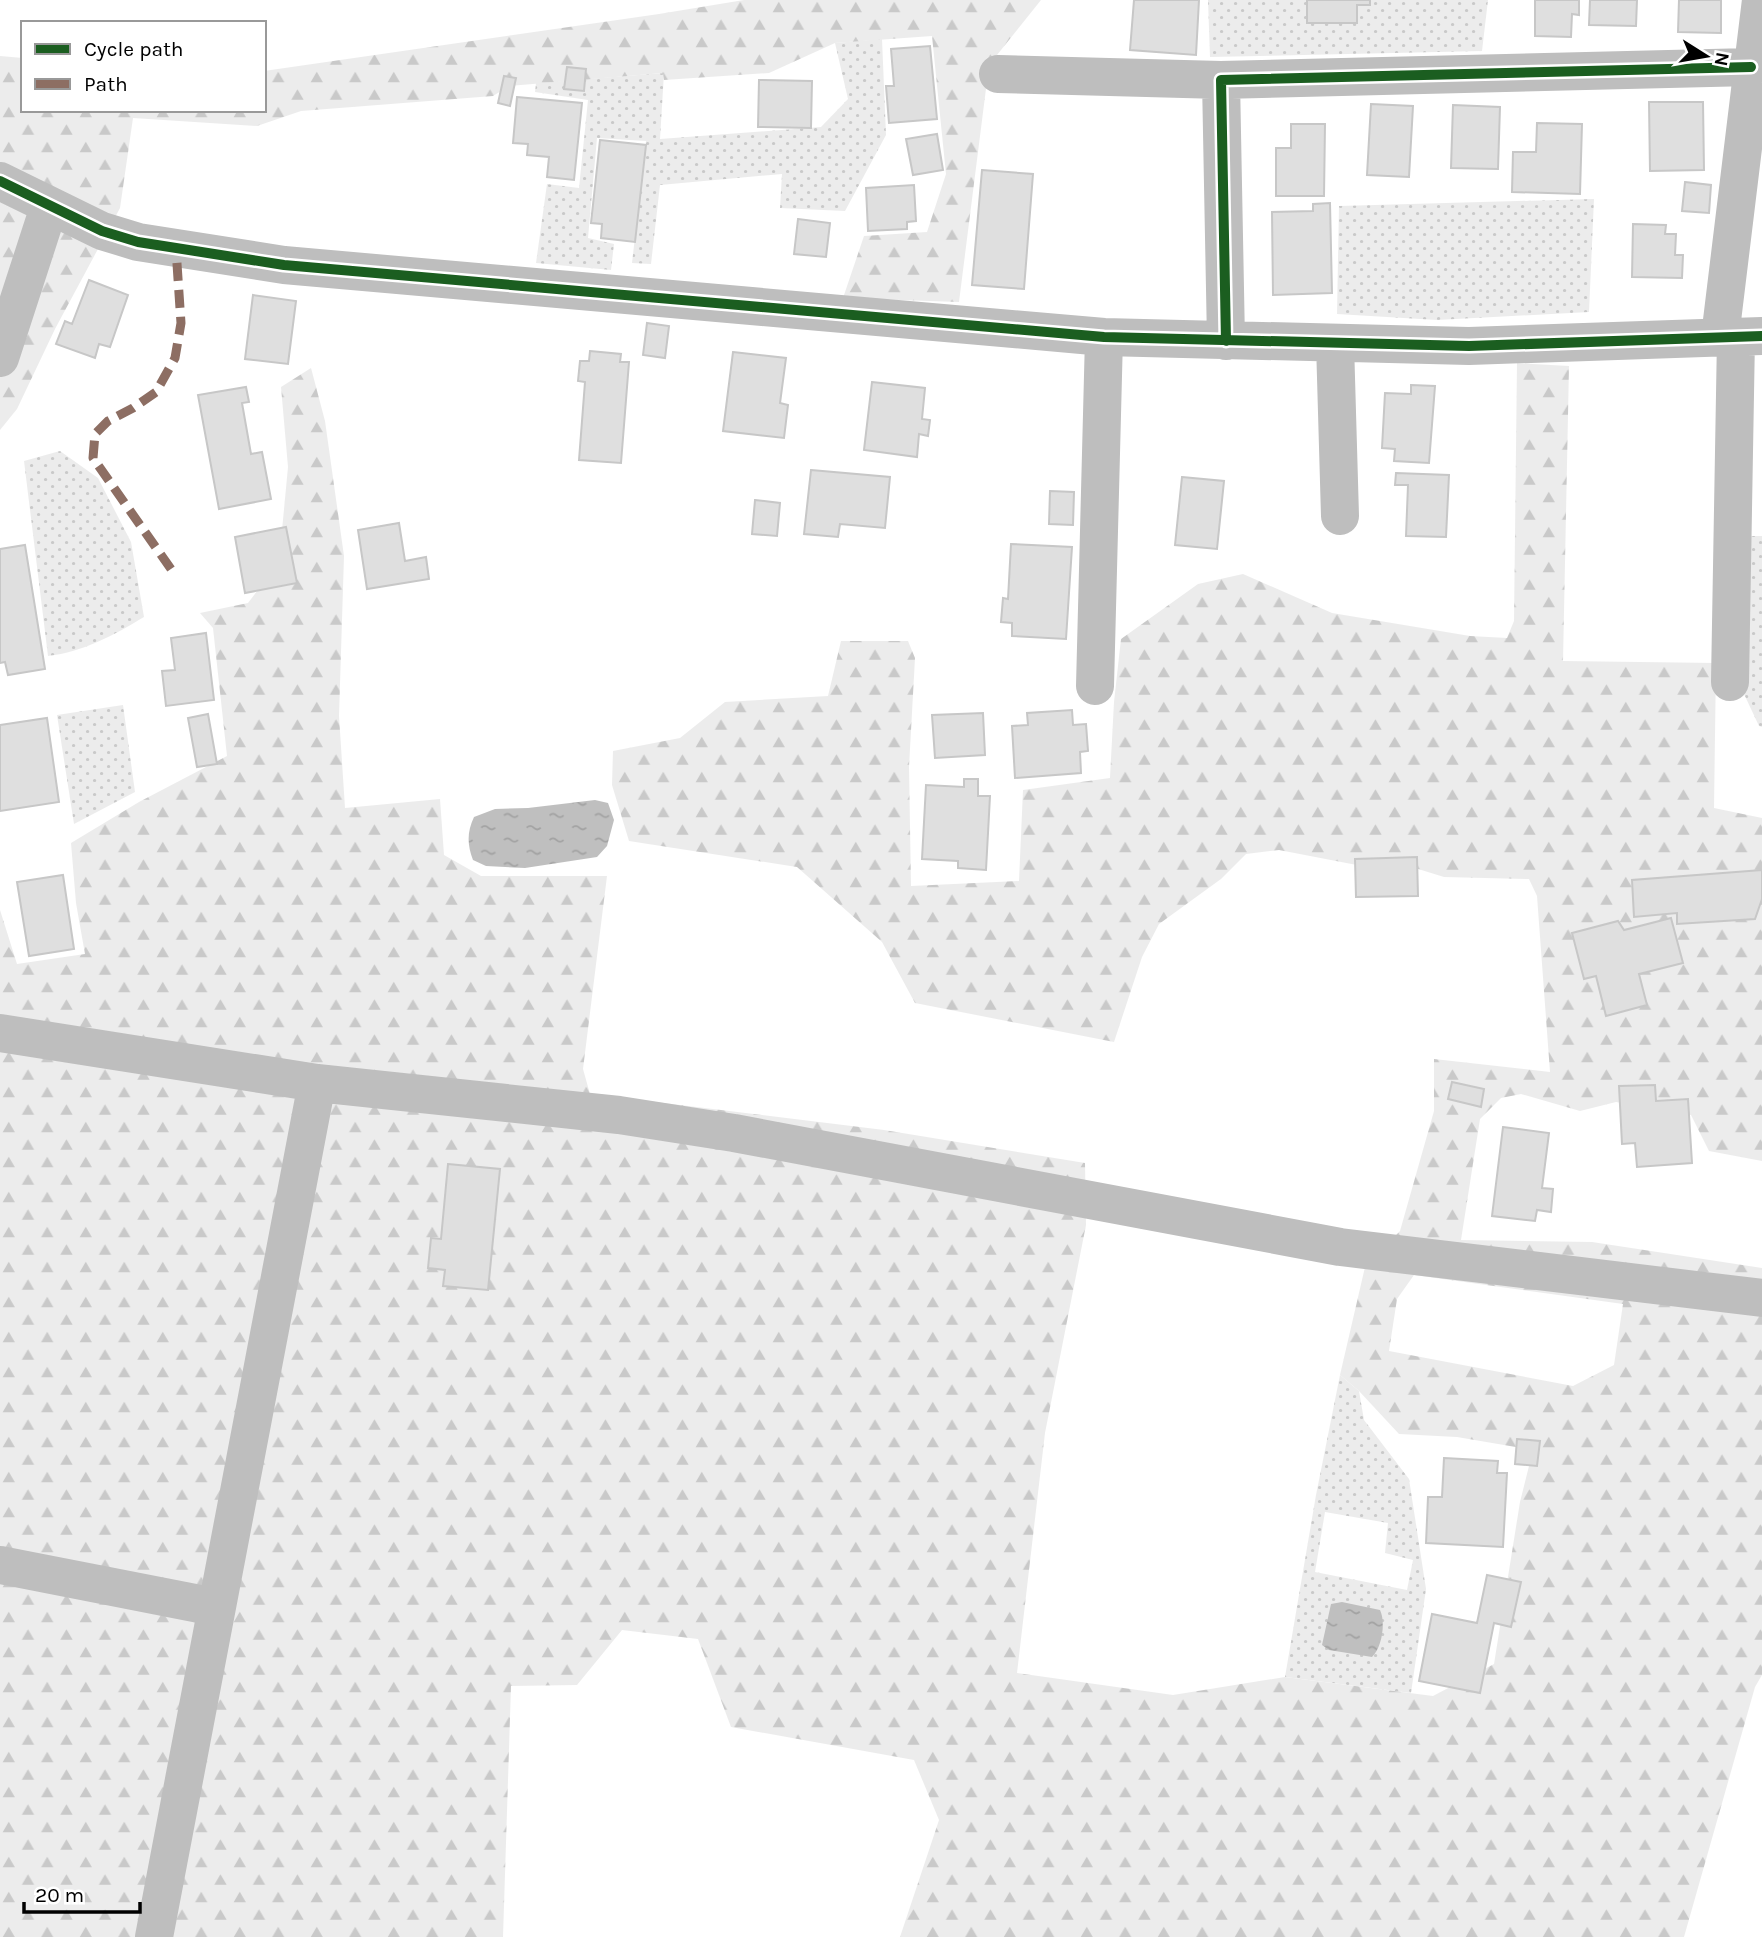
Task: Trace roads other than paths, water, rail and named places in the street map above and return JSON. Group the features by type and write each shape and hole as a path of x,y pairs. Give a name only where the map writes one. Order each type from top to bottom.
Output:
{"street":[{"path":"1730,682 1751,68 1760,0"},
{"path":"998,74 1221,80 1751,68"},
{"path":"1221,80 1226,341"},
{"path":"0,181 102,232 138,242 284,265 1104,337 1469,346 1740,337"},
{"path":"0,358 50,207"},
{"path":"1095,686 1104,337"},
{"path":"1335,344 1340,516"},
{"path":"0,1033 317,1083 619,1115 734,1133 1340,1247 1762,1298"},
{"path":"154,1937 215,1606 317,1083"},
{"path":"0,1565 215,1606"}],"water":[{"path":"595,800 608,803 614,820 607,846 597,857 525,868 486,866 473,860 469,838 474,817 495,809"},
{"path":"1342,1602 1380,1610 1383,1621 1382,1635 1372,1657 1329,1650 1322,1645 1331,1604"}]}
